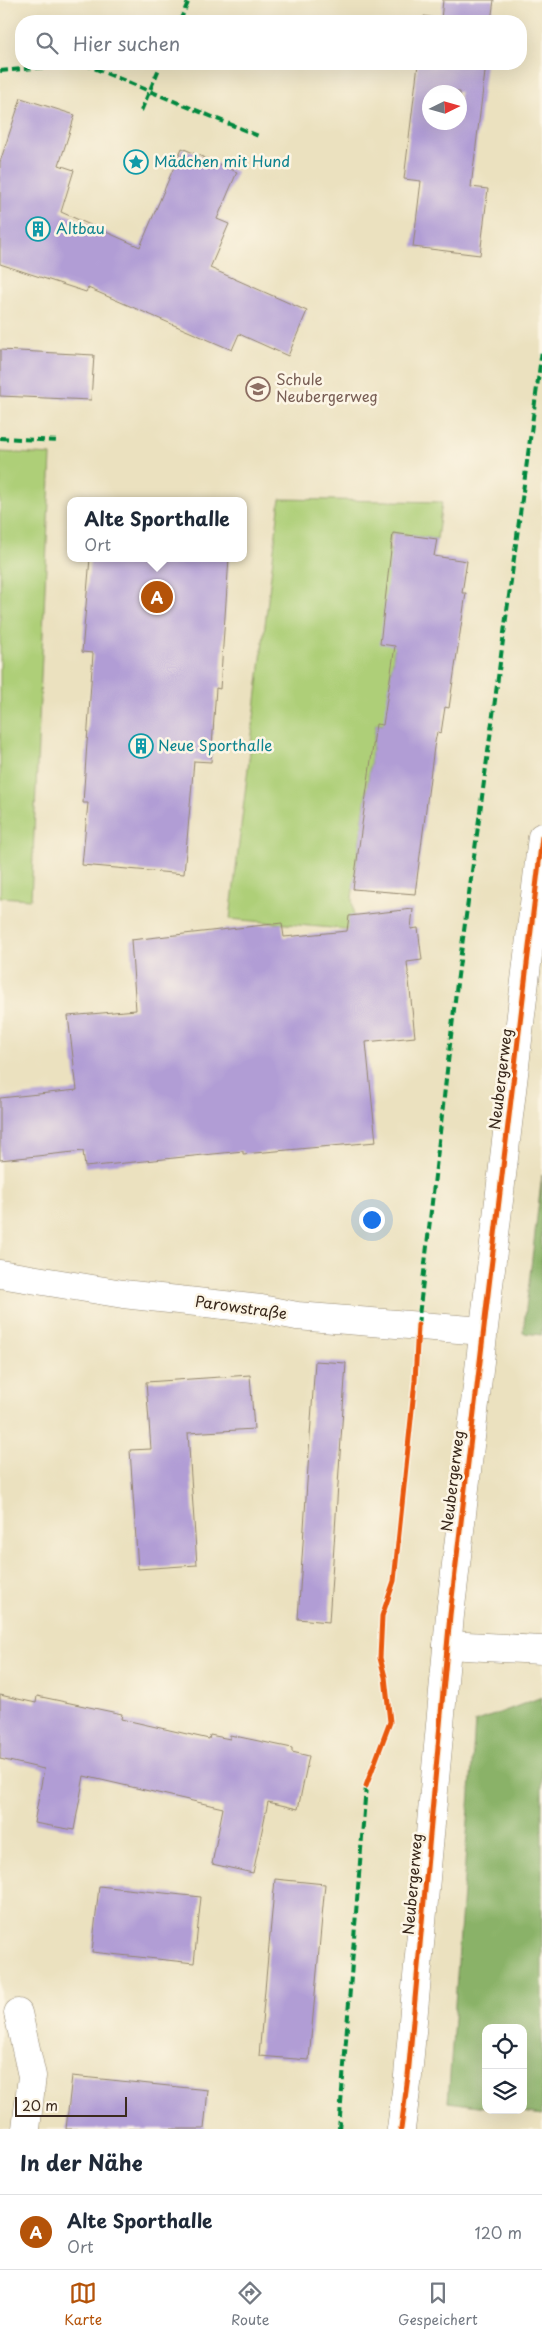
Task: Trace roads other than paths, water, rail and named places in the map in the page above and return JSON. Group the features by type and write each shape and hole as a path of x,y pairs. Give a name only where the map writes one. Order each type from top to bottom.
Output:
{"street":[{"name":"Neubergerweg","path":"401,2129 408,2076 446,1645 542,837"},
{"name":"Parowstraße","path":"0,1274 123,1294 260,1309 297,1316 483,1331"},
{"path":"446,1645 542,1650"},
{"path":"18,2013 32,2076 26,2129"}],"place":[{"name":"Mädchen mit Hund","path":"136,162"},
{"name":"Altbau","path":"38,229"},
{"name":"Schule Neubergerweg","path":"258,389"},
{"name":"Alte Sporthalle","path":"157,597"},
{"name":"Neue Sporthalle","path":"141,746"}]}
